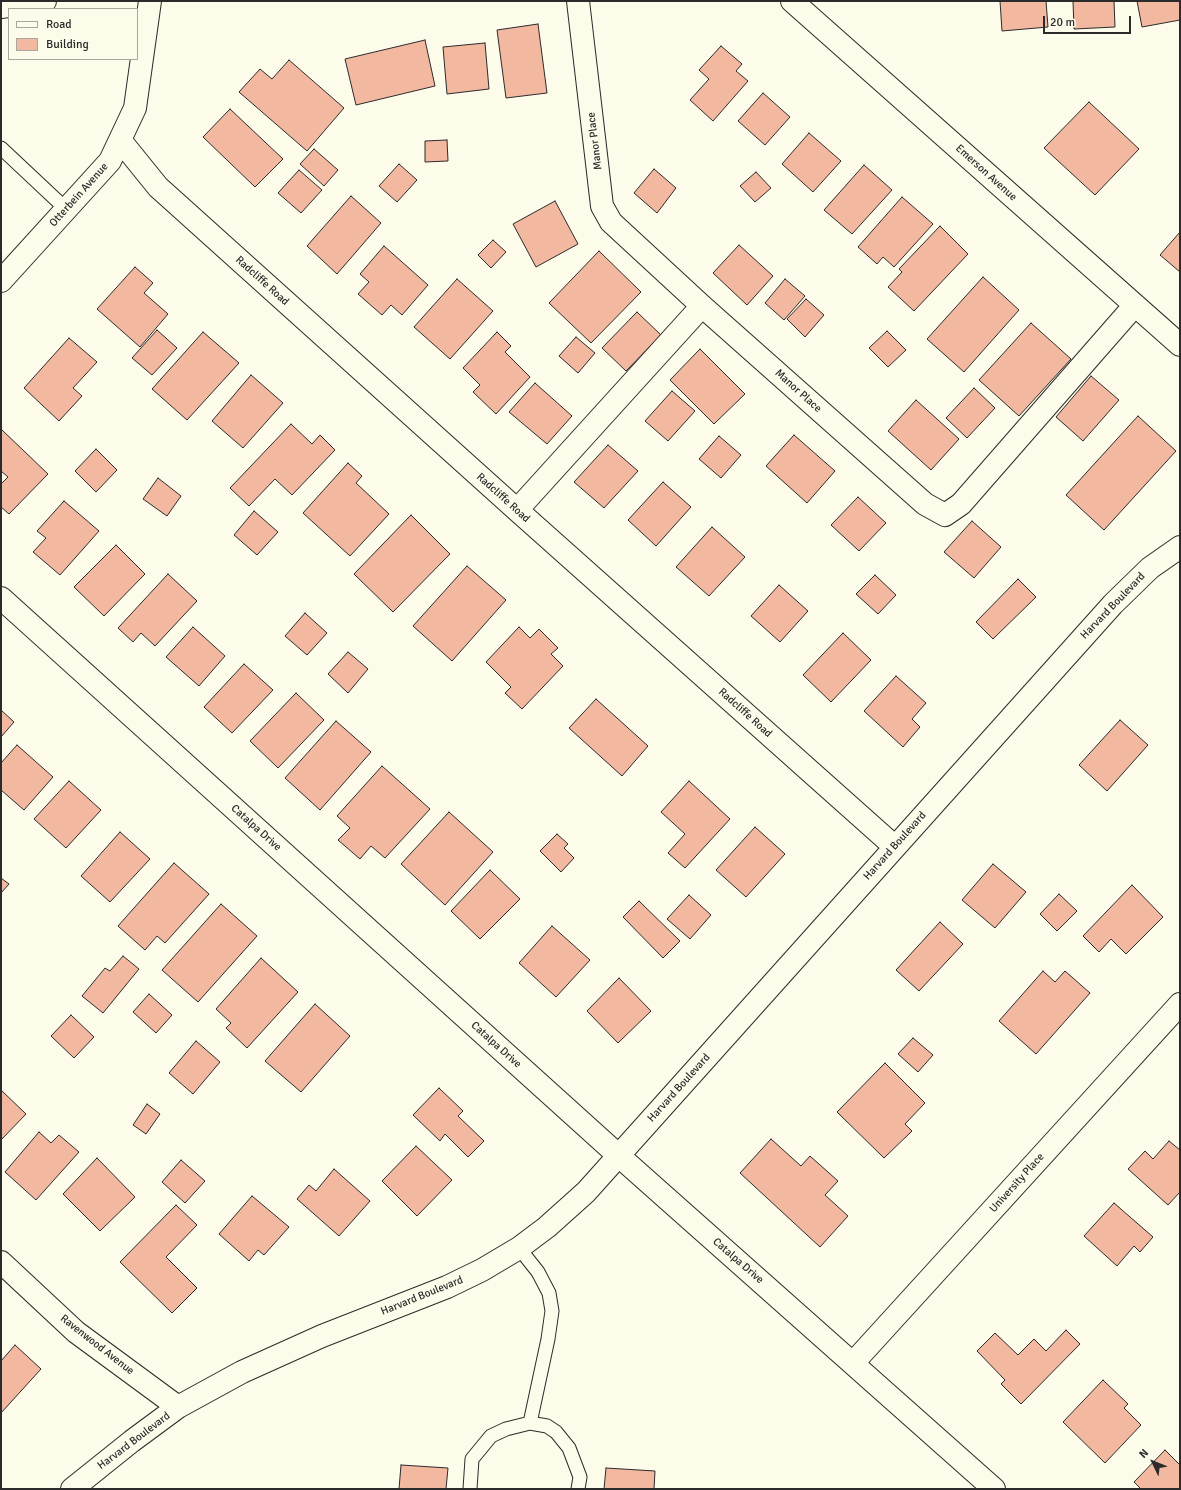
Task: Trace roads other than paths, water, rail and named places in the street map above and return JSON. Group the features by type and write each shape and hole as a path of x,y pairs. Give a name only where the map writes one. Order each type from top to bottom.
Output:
{"street":[{"name":"Otterbein Avenue","path":"1,281 110,161 135,108 150,1"},
{"name":"Manor Place","path":"578,1 602,206 611,222 702,306 925,504 945,515 961,504 1136,305"},
{"name":"Emerson Avenue","path":"792,1 1180,344"},
{"path":"1,7 35,2"},
{"name":"Radcliffe Road","path":"120,140 158,187 516,510 895,847"},
{"path":"516,510 702,306"},
{"name":"Harvard Boulevard","path":"72,1489 132,1440 178,1407 242,1372 322,1336 447,1287 482,1270 519,1248 548,1227 586,1192 619,1156 1113,604 1150,568 1180,547"},
{"name":"Catalpa Drive","path":"1,598 619,1156 994,1489"},
{"name":"University Place","path":"853,1363 1180,1004"},
{"name":"Ravenwood Avenue","path":"1,1262 76,1332 178,1407"}],"lane":[{"path":"1,148 66,209"},
{"path":"519,1248 538,1272 549,1293 552,1311 548,1339 530,1422"},
{"path":"470,1489 472,1459 491,1436 506,1429 530,1422 547,1426 556,1432 569,1448 580,1477 578,1489"}]}
